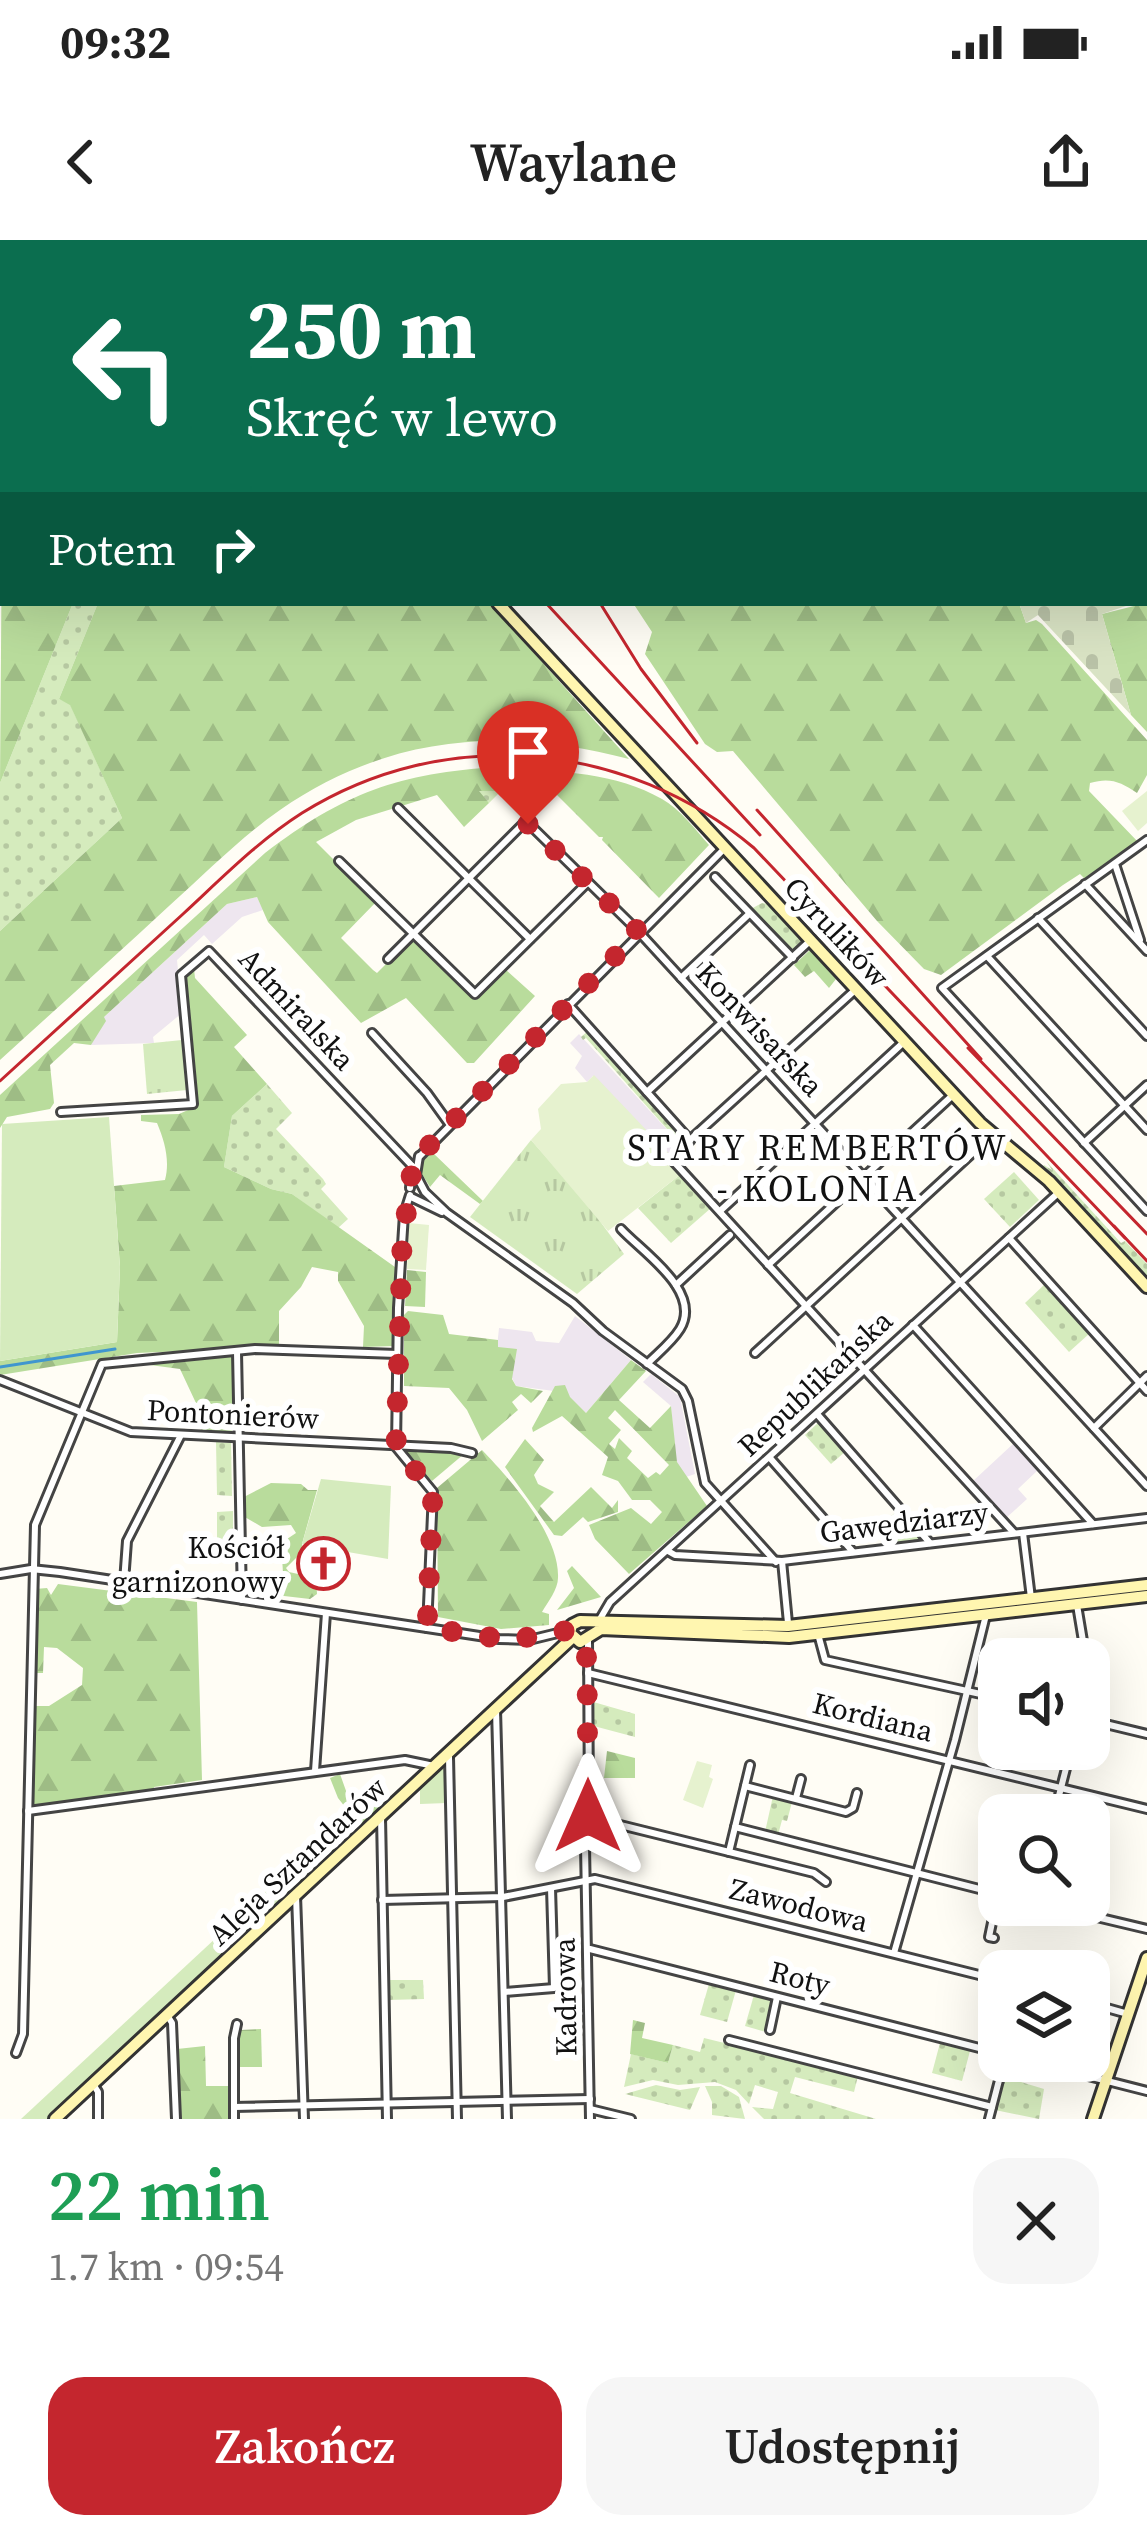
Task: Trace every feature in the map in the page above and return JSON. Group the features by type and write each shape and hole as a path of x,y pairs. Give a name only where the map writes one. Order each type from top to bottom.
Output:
{"street":[{"name":"Cyrulików","path":"501,606 953,1094 992,1135 1059,1192 1147,1287"},
{"path":"398,808 530,939"},
{"name":"Konwisarska","path":"469,878 526,823 639,932 1147,1486"},
{"path":"1147,840 942,988 1147,1211"},
{"path":"427,1628 433,1492 396,1447 404,1214 412,1198 414,1167 419,1156 725,848"},
{"path":"340,861 472,993 478,993 588,882"},
{"path":"1115,864 1144,948"},
{"path":"715,877 793,958"},
{"path":"388,959 469,878"},
{"path":"1085,884 1144,948"},
{"path":"681,978 749,914"},
{"path":"1038,919 1147,1036"},
{"path":"647,1092 811,940"},
{"name":"Admiralska","path":"61,1112 193,1103 182,975 209,951 414,1167"},
{"path":"987,956 1147,1130"},
{"path":"857,989 690,1140 674,1162 1019,1533 1031,1598"},
{"path":"565,1007 690,1140"},
{"path":"372,1033 452,1123"},
{"path":"720,1211 904,1041"},
{"path":"1084,1143 1147,1085"},
{"path":"768,1264 953,1094"},
{"path":"755,1353 992,1135"},
{"path":"414,1167 423,1189 447,1214"},
{"path":"412,1198 423,1189"},
{"path":"412,1198 423,1189"},
{"name":"Republikańska","path":"589,1628 610,1602 1059,1192"},
{"path":"412,1198 447,1214 573,1303 686,1395 702,1476 720,1502 779,1561 789,1631"},
{"path":"620,1229 676,1285 685,1307 682,1324 647,1364"},
{"path":"676,1285 730,1234"},
{"path":"1009,1238 1145,1383 1094,1427"},
{"path":"913,1325 1093,1524"},
{"path":"16,2053 23,2034 37,1515 102,1364 237,1351 398,1354"},
{"path":"237,1351 242,1600"},
{"name":"Pontonierów","path":"0,1380 131,1432 175,1439 472,1453"},
{"path":"817,1414 930,1543"},
{"path":"124,1582 127,1541 175,1439"},
{"path":"770,1458 853,1552"},
{"name":"Gawędziarzy","path":"668,1551 779,1561 1147,1518"},
{"path":"0,1574 32,1569 511,1640 589,1628 818,1634 988,1609 1031,1598 1143,1591"},
{"path":"789,1631 988,1609 1077,1605 1143,1591"},
{"path":"1143,1591 1146,1610"},
{"path":"1077,1605 1082,1638"},
{"path":"893,1953 988,1609"},
{"path":"315,1773 326,1613"},
{"name":"Kadrowa","path":"589,1628 590,2119"},
{"name":"Aleja Sztandarów","path":"56,2119 449,1751 589,1628"},
{"path":"818,1634 825,1660 978,1693"},
{"name":"Kordiana","path":"588,1673 1147,1809"},
{"path":"495,1709 499,1715 506,2119"},
{"path":"1110,1725 1147,1734"},
{"path":"449,1751 458,2119"},
{"path":"28,1811 405,1760 434,1766"},
{"path":"728,1852 749,1765"},
{"path":"1060,1794 1066,1770"},
{"path":"796,1798 801,1779"},
{"path":"745,1786 846,1812 854,1808 857,1793"},
{"path":"381,1815 387,2119"},
{"path":"588,1816 814,1873 826,1882"},
{"path":"735,1827 978,1888"},
{"path":"382,1900 502,1897 586,1879"},
{"name":"Zawodowa","path":"586,1879 978,1974"},
{"path":"504,1992 554,1988 551,1888"},
{"path":"296,1895 304,2119"},
{"path":"1110,1920 1147,1929"},
{"path":"990,1926 989,1936 994,1938"},
{"name":"Roty","path":"588,1949 978,2049"},
{"path":"1110,2064 1147,1958"},
{"path":"765,2050 777,1996"},
{"path":"1110,2009 1128,2014"},
{"path":"167,2015 172,2023 176,2119"},
{"path":"234,2119 238,2024"},
{"path":"729,2041 992,2107"},
{"path":"989,2119 999,2082"},
{"path":"1093,2119 1103,2082"},
{"path":"1110,2082 1147,2091"},
{"path":"93,2084 98,2092 98,2119"},
{"path":"234,2108 590,2099"},
{"path":"590,2109 632,2119"}],"shaded area":[{"path":"257,897 263,910 242,917 212,944 204,935 177,960 182,1013 153,1037 154,1043 91,1045 103,1018 227,904"},
{"path":"579,1034 683,1147 672,1157 593,1076 587,1082 575,1068 582,1056 570,1043"},
{"path":"575,1316 631,1360 586,1413 560,1388 516,1386 497,1347 499,1328 532,1332 536,1341 559,1343"},
{"path":"651,1374 680,1397 695,1474 686,1477 676,1462 671,1406 643,1382"},
{"path":"1014,1443 1038,1470 1018,1489 1027,1499 1006,1518 972,1482"}],"green space":[{"path":"1,606 72,606 0,783"},
{"path":"72,606 97,606 59,699 70,704 122,818 0,931 0,783"},
{"path":"97,606 492,606 629,759 537,742 448,744 405,752 321,785 237,844 0,1060 0,931 122,818 70,705 59,699"},
{"path":"635,606 1020,606 1026,623 1036,620 1042,624 1147,740 1147,775 1137,793 1109,781 1090,783 1089,791 1139,843 1086,880 1080,874 1063,885 941,975 924,969 877,921 733,751 717,752 705,744 645,654 652,632"},
{"path":"1020,606 1126,606 1102,614 1131,715 1038,615 1026,623"},
{"path":"1147,606 1147,732 1131,715 1102,614"},
{"path":"498,767 582,774 643,790 675,808 709,845 659,898 553,791 479,791 489,803 464,827 437,795 356,820 316,842 376,902 341,938 377,973 412,938 475,1000 506,970 535,996 474,1063 467,1063 406,998 361,1023 268,922 257,897 227,904 104,1017 91,1045 74,1043 50,1065 54,1103 50,1109 7,1117 0,1128 0,1095 265,853 321,815 374,790 431,775"},
{"path":"501,789 550,791 525,816 501,791 489,803 477,791"},
{"path":"1147,791 1147,823 1138,831 1122,811"},
{"path":"762,903 805,938 794,953 749,910"},
{"path":"810,950 836,979 829,988 814,971 805,977 794,965"},
{"path":"194,969 195,978 247,1035 234,1047 267,1084 232,1116 224,1167 292,1194 395,1267 394,1346 363,1347 364,1326 338,1281 338,1272 312,1267 279,1311 279,1347 137,1353 0,1375 0,1361 117,1342 120,1267 114,1186 165,1180 167,1159 160,1130 157,1123 141,1121 141,1115 179,1114 195,1107 184,978"},
{"path":"589,1030 597,1039 594,1042 686,1139 683,1147 583,1040"},
{"path":"182,1040 187,1090 147,1094 143,1044"},
{"path":"594,1075 672,1157 668,1161 681,1174 608,1231 531,1140 541,1129 538,1109 561,1084 587,1082"},
{"path":"267,1084 292,1113 276,1129 323,1179 326,1184 321,1189 348,1219 338,1228 292,1194 224,1167 232,1116"},
{"path":"109,1117 120,1267 117,1342 0,1361 2,1124"},
{"path":"531,1140 624,1254 577,1294 470,1217"},
{"path":"432,1152 483,1201 480,1204 440,1175 430,1187 420,1171 421,1162"},
{"path":"1046,1161 1121,1243 1125,1241 1147,1264 1147,1283 1040,1170 1044,1165 1052,1170"},
{"path":"1014,1172 1039,1200 1010,1227 984,1199"},
{"path":"681,1174 711,1208 671,1243 638,1208"},
{"path":"409,1223 429,1225 426,1270 407,1269"},
{"path":"407,1270 426,1272 425,1307 405,1306"},
{"path":"1045,1284 1090,1333 1069,1352 1025,1303"},
{"path":"408,1311 443,1315 449,1334 498,1340 498,1347 517,1349 512,1379 516,1386 543,1391 531,1403 521,1394 512,1402 518,1410 482,1441 467,1410 449,1388 404,1386 404,1315"},
{"path":"234,1355 232,1437 201,1433 203,1418 180,1369 150,1365 150,1360"},
{"path":"631,1360 646,1371 619,1400 650,1428 671,1406 677,1462 707,1506 629,1574 595,1539 589,1525 631,1508 651,1524 662,1512 650,1500 632,1500 618,1481 602,1475 608,1457 562,1416 533,1432 555,1386 565,1385 586,1413","holes":["615,1410 669,1465 660,1475 656,1472 648,1478 627,1458 632,1451 619,1438 615,1449 609,1444 621,1430 608,1418"]},
{"path":"819,1422 846,1451 831,1464 805,1435"},
{"path":"525,1439 544,1460 534,1475 538,1484 554,1492 540,1506 554,1522 591,1487 612,1508 618,1500 618,1512 588,1522 583,1517 562,1536 554,1535 505,1467"},
{"path":"216,1442 231,1443 232,1496 217,1495"},
{"path":"404,1450 460,1452 464,1454 432,1481"},
{"path":"482,1450 531,1509 551,1544 558,1578 542,1612 549,1614 549,1625 501,1629 438,1617 437,1488"},
{"path":"321,1479 391,1486 388,1559 302,1544"},
{"path":"271,1483 317,1490 304,1550 286,1568 316,1578 317,1594 310,1599 258,1593 266,1590 271,1571 277,1591 284,1587 281,1543 296,1533 291,1525 262,1527 243,1516 242,1498"},
{"path":"899,1509 922,1534 920,1541 899,1545 891,1540 898,1530 888,1519"},
{"path":"233,1511 233,1560 217,1560 217,1512"},
{"path":"572,1566 601,1597 557,1610 574,1588 567,1571"},
{"path":"58,1584 197,1602 202,1780 154,1787 153,1793 36,1808 31,1803 32,1706 49,1706 82,1685 83,1668 57,1648 44,1647 43,1673 32,1673 35,1589 47,1588 51,1595"},
{"path":"590,1701 635,1714 635,1737 590,1725"},
{"path":"607,1751 635,1758 635,1778 604,1778"},
{"path":"697,1761 712,1765 709,1777 713,1779 703,1808 683,1800"},
{"path":"446,1763 447,1803 420,1804 420,1788"},
{"path":"340,1774 350,1802 370,1798 370,1791 380,1787 383,1803 392,1799 346,1842 341,1833 349,1812 330,1778"},
{"path":"773,1796 792,1802 778,1835 765,1832"},
{"path":"328,1834 341,1847 49,2119 21,2119"},
{"path":"388,1980 423,1980 424,1999 388,2000"},
{"path":"709,1984 736,1990 727,2022 700,2015"},
{"path":"754,1995 775,2000 766,2032 745,2026"},
{"path":"633,2020 645,2023 642,2038 673,2045 668,2063 630,2054"},
{"path":"261,2029 262,2067 237,2067 240,2030"},
{"path":"704,2038 858,2076 854,2092 795,2077 790,2093 876,2119 764,2119 752,2107 773,2109 778,2092 755,2085 749,2104 736,2090 715,2082 678,2085 653,2080 624,2087 631,2054 668,2063 673,2045 700,2052"},
{"path":"940,2043 970,2051 962,2081 932,2073"},
{"path":"205,2046 206,2086 230,2086 231,2119 179,2119 177,2049"},
{"path":"1003,2082 1044,2089 1039,2119 995,2110"},
{"path":"656,2085 680,2090 700,2087 690,2110 625,2094"},
{"path":"705,2086 721,2086 739,2097 745,2119 712,2115"}],"waterway":[{"path":"0,1367 115,1349"}],"railway":[{"path":"549,606 760,835"},
{"path":"602,606 641,669 697,743"},
{"path":"0,1081 240,861 302,813 357,785 415,766 474,756 533,757 592,766 649,784 703,812 754,848 1125,1238"},
{"path":"757,810 981,1059"},
{"path":"968,1048 1147,1234"},
{"path":"1114,1226 1147,1261"}],"place":[{"name":"Kościół garnizonowy","path":"324,1564"}],"district":[{"name":"STARY REMBERTÓW - KOLONIA","path":"818,1168"}],"route":[{"path":"528,824 639,932 413,1162 404,1214 398,1308 396,1447 433,1492 427,1628 511,1640 570,1630 579,1642 587,1658 588,1816"}]}
